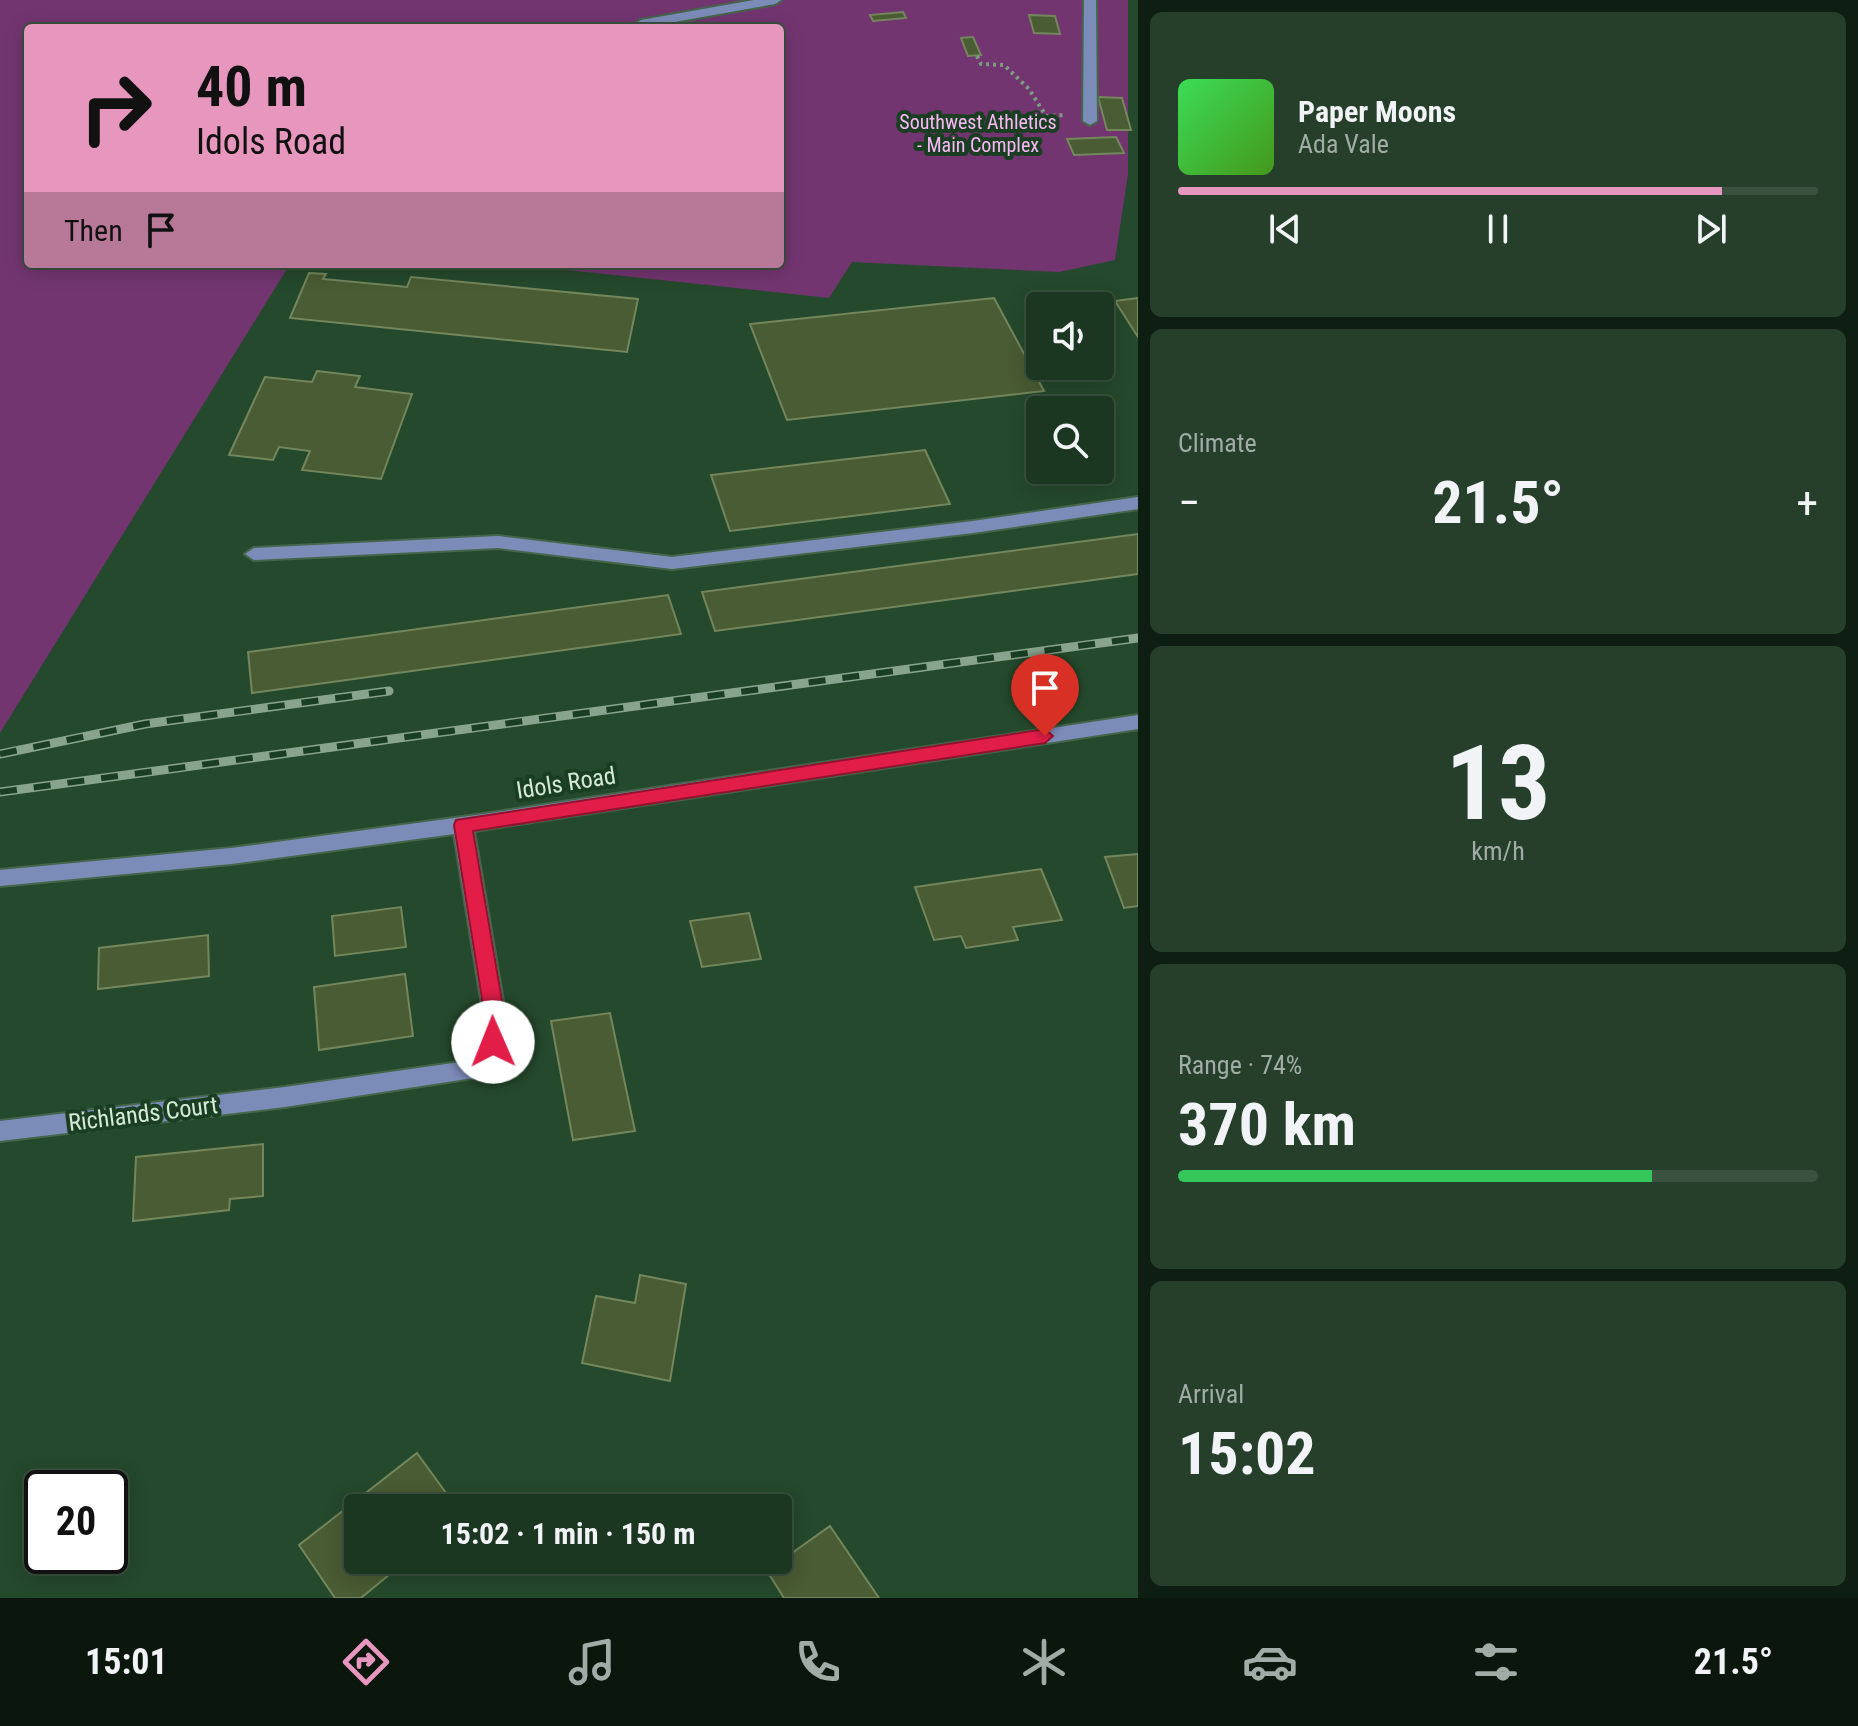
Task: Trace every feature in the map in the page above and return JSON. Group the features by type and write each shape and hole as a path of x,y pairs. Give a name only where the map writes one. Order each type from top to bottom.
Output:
{"street":[{"path":"641,24 775,0"},
{"path":"1090,0 1090,118"},
{"path":"254,554 498,542 672,563 973,527 1138,503"},
{"name":"Idols Road","path":"0,878 231,856 463,825 1138,722"},
{"name":"Richlands Court","path":"0,1131 285,1097 465,1071 481,1059 497,1030 463,825"}],"path":[{"path":"977,56 981,64 1004,65 1029,89 1046,116 1090,118"}],"green space":[{"name":"Southwest Athletics - Main Complex","path":"0,0 1128,0 1128,174 1115,260 1059,272 852,262 829,298 548,268 784,268 784,24 24,24 24,268 288,268 0,733"}],"building":[{"path":"903,12 906,18 873,21 870,15"},
{"path":"1029,15 1055,16 1060,34 1034,33"},
{"path":"973,37 981,55 968,56 961,38"},
{"path":"1098,97 1122,98 1131,130 1107,130"},
{"path":"1116,137 1124,153 1074,155 1067,139"},
{"path":"309,273 326,274 323,279 407,287 411,277 638,299 627,352 290,318"},
{"path":"994,298 1026,358 1026,380 1038,380 1044,391 787,420 750,324"},
{"path":"1138,298 1138,337 1115,301"},
{"path":"317,371 360,376 355,387 412,394 381,479 302,470 310,451 279,447 273,460 229,455 265,377 312,382"},
{"path":"925,450 950,504 730,531 711,475"},
{"path":"1138,534 1138,574 715,631 702,592"},
{"path":"668,595 681,634 252,693 248,652"},
{"path":"1138,854 1138,906 1124,908 1105,857"},
{"path":"1041,869 1062,920 1013,927 1018,940 966,948 961,936 934,940 915,887"},
{"path":"401,907 406,947 335,956 332,916"},
{"path":"749,913 761,959 702,967 690,921"},
{"path":"208,935 209,976 98,989 99,948"},
{"path":"405,974 413,1036 319,1050 314,987"},
{"path":"610,1013 635,1131 573,1140 551,1021"},
{"path":"263,1144 263,1196 230,1199 229,1210 133,1221 136,1157"},
{"path":"640,1275 686,1284 670,1381 582,1363 596,1296 635,1303"},
{"path":"417,1453 447,1494 364,1494"},
{"path":"344,1510 344,1574 390,1574 361,1598 335,1598 299,1545"},
{"path":"830,1526 879,1598 784,1598 769,1574 792,1574 792,1553"}],"railway":[{"path":"0,792 1138,638"},
{"path":"0,754 145,724 389,691"}],"route":[{"path":"493,1042 497,1030 463,825 1045,736"}]}
